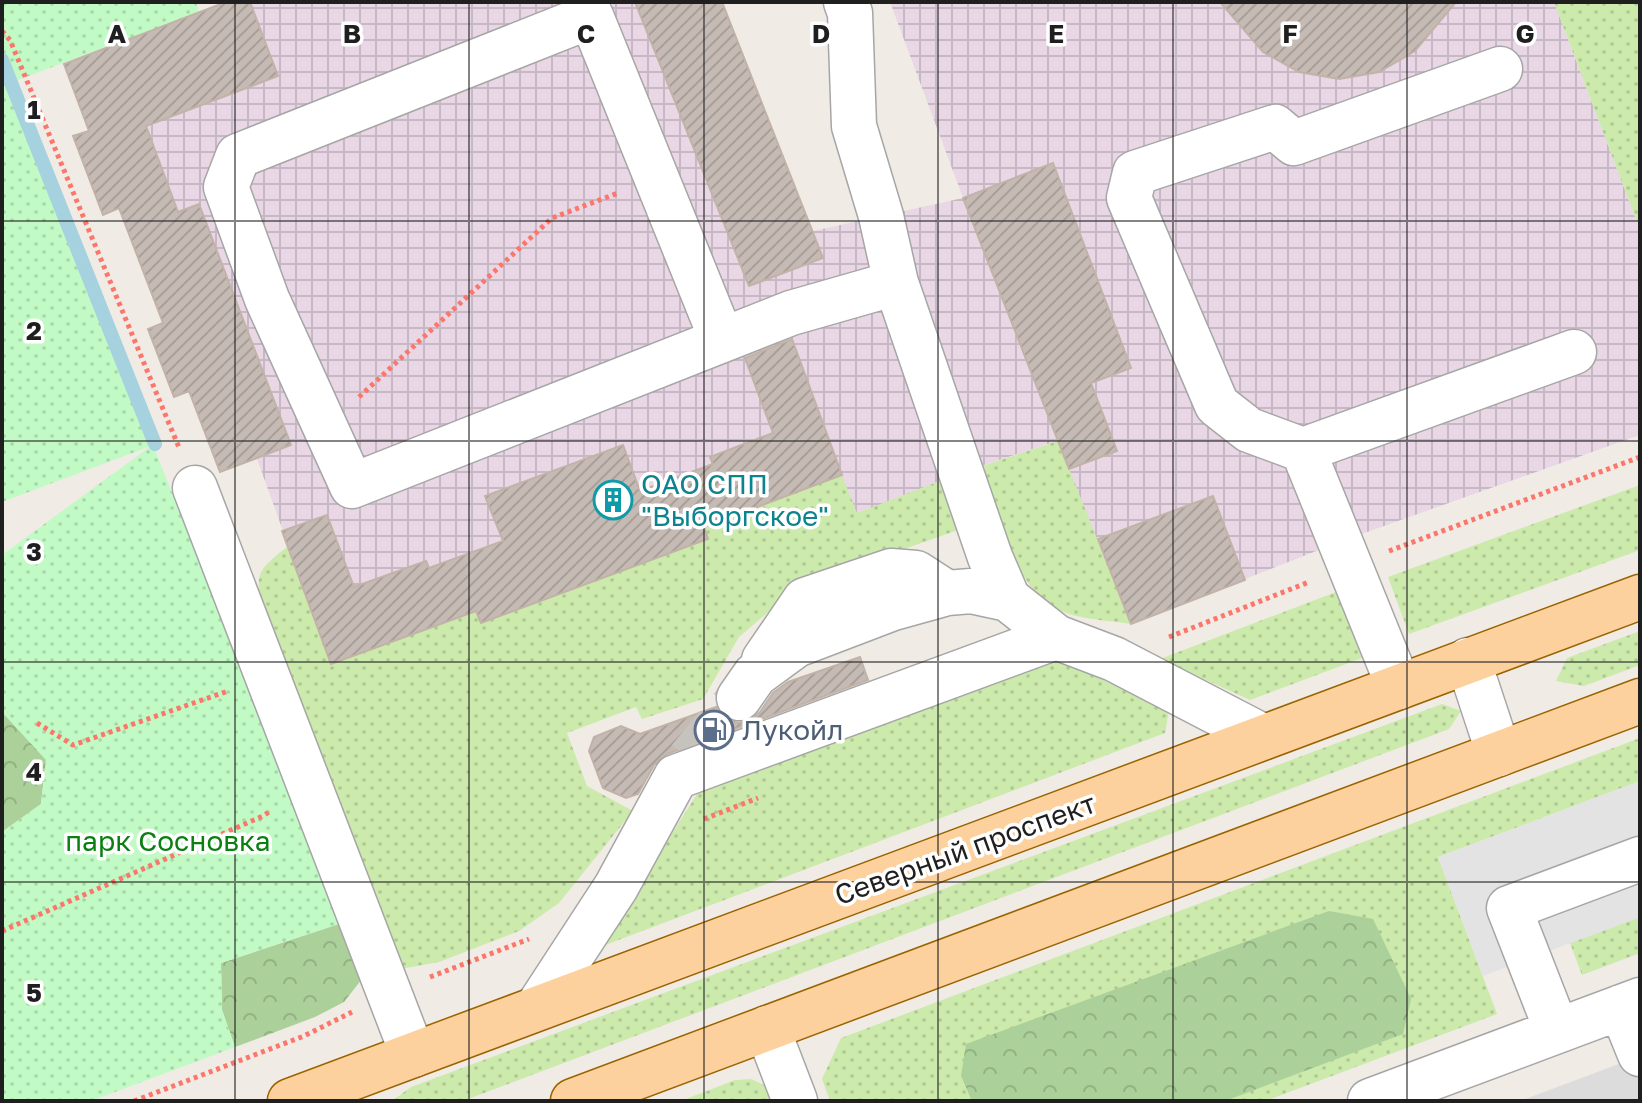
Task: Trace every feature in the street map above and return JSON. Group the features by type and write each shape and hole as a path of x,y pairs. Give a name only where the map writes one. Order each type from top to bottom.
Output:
{"main road":[{"name":"Северный проспект","path":"290,1101 1640,597"},
{"path":"573,1101 1640,701"}],"street":[{"path":"846,2 850,13 854,126 881,216 896,283 980,529 1008,599"},
{"path":"722,340 591,16 238,156 226,187 267,299 352,486 791,313 896,283"},
{"path":"1500,69 1294,143 1275,127 1135,173 1129,198 1217,405 1249,430 1303,450 1574,352"},
{"path":"1303,450 1399,687"},
{"path":"195,488 413,1055"},
{"path":"747,687 796,645 893,608 947,593 971,591 1008,599 1056,637 1114,659 1264,737"},
{"path":"537,1008 616,887 683,768 1056,637"},
{"path":"1468,660 1499,754"},
{"path":"1557,1031 1509,908 1640,859"},
{"path":"1370,1101 1631,1004 1640,1054"},
{"path":"767,1028 795,1101"}],"path":[{"path":"2,31 10,40 195,488"},
{"path":"326,428 552,218 657,179"},
{"path":"37,723 73,745 268,677"},
{"path":"2,931 263,816 309,784"}],"shaded area":[{"path":"226,2 722,2 813,231 963,198 890,2 1554,2 1640,230 1640,435 1339,542 1131,624 1057,441 960,473 857,514 708,539 481,623 425,629 331,664 257,459 220,472 190,392 174,397 163,323 120,209 103,215 73,136 89,130 64,64"},
{"path":"1640,781 1640,917 1483,976 1438,857"},
{"path":"1640,1056 1640,1101 1520,1101"}],"green space":[{"name":"парк Сосновка","path":"2,2 196,2 199,12 10,83 342,923 221,963 222,1010 235,1047 91,1101 2,1101 2,832 41,804 46,760 2,712 2,555 151,446 2,502"},
{"path":"1554,2 1640,2 1640,230"},
{"path":"1058,441 1131,624 1076,616 1054,607 1037,593 1023,575 1003,532 982,466"},
{"path":"842,475 857,513 940,481 958,530 797,587 739,637 703,699 642,719 636,707 567,733 587,786 633,811 559,903 519,931 439,962 395,970 263,611 259,580 264,567 287,547 331,664 476,611 481,623 707,539 704,527"},
{"path":"1640,485 1640,550 1409,634 1388,577"},
{"path":"1336,592 1362,658 1250,700 1160,659"},
{"path":"1640,631 1640,665 1584,686 1556,681 1567,658"},
{"path":"1046,654 1169,710 1165,733 600,947 709,775"},
{"path":"1442,704 1461,711 1449,729 463,1101 392,1101 411,1087"},
{"path":"2,712 46,759 41,804 2,832"},
{"path":"1640,738 1640,781 1438,857 1497,1014 1265,1101 830,1101 822,1079 841,1038"},
{"path":"1329,911 1373,919 1411,999 1403,1034 1225,1101 972,1101 961,1076 966,1044"},
{"path":"1640,917 1640,953 1582,975 1570,943"},
{"path":"342,923 362,979 344,1002 315,1017 235,1047 222,1010 221,963"},
{"path":"751,1079 764,1085 775,1101 681,1101 735,1080"}],"building":[{"path":"226,2 250,2 278,76 146,126 178,212 199,204 291,445 220,472 189,391 174,397 148,329 163,323 119,208 103,215 73,136 89,131 64,64"},
{"path":"635,2 722,2 823,258 749,286"},
{"path":"1220,2 1456,2 1415,51 1379,72 1339,79 1299,72 1263,52"},
{"path":"1053,163 1131,368 1091,383 1117,451 1069,469 963,198"},
{"name":"ОАО СПП \"Выборгское\"","path":"792,339 842,475 704,527 708,539 481,623 476,611 331,664 282,531 327,515 354,587 426,561 429,568 503,541 485,496 623,445 640,491 713,464 710,457 773,433 745,358"},
{"path":"1213,496 1245,580 1131,624 1098,539"},
{"name":"Лукойл","path":"860,657 868,680 667,754 654,765 638,794 626,798 603,788 589,751 594,737 621,726 640,734 716,707 725,719 738,723 749,721 760,712 773,693 788,682"}],"waterway":[{"path":"2,60 155,444"}],"tunnel":[{"path":"689,759 739,698"}],"place":[{"name":"ОАО СПП \"Выборгское\"","path":"613,500"},
{"name":"Лукойл","path":"714,730"}]}
